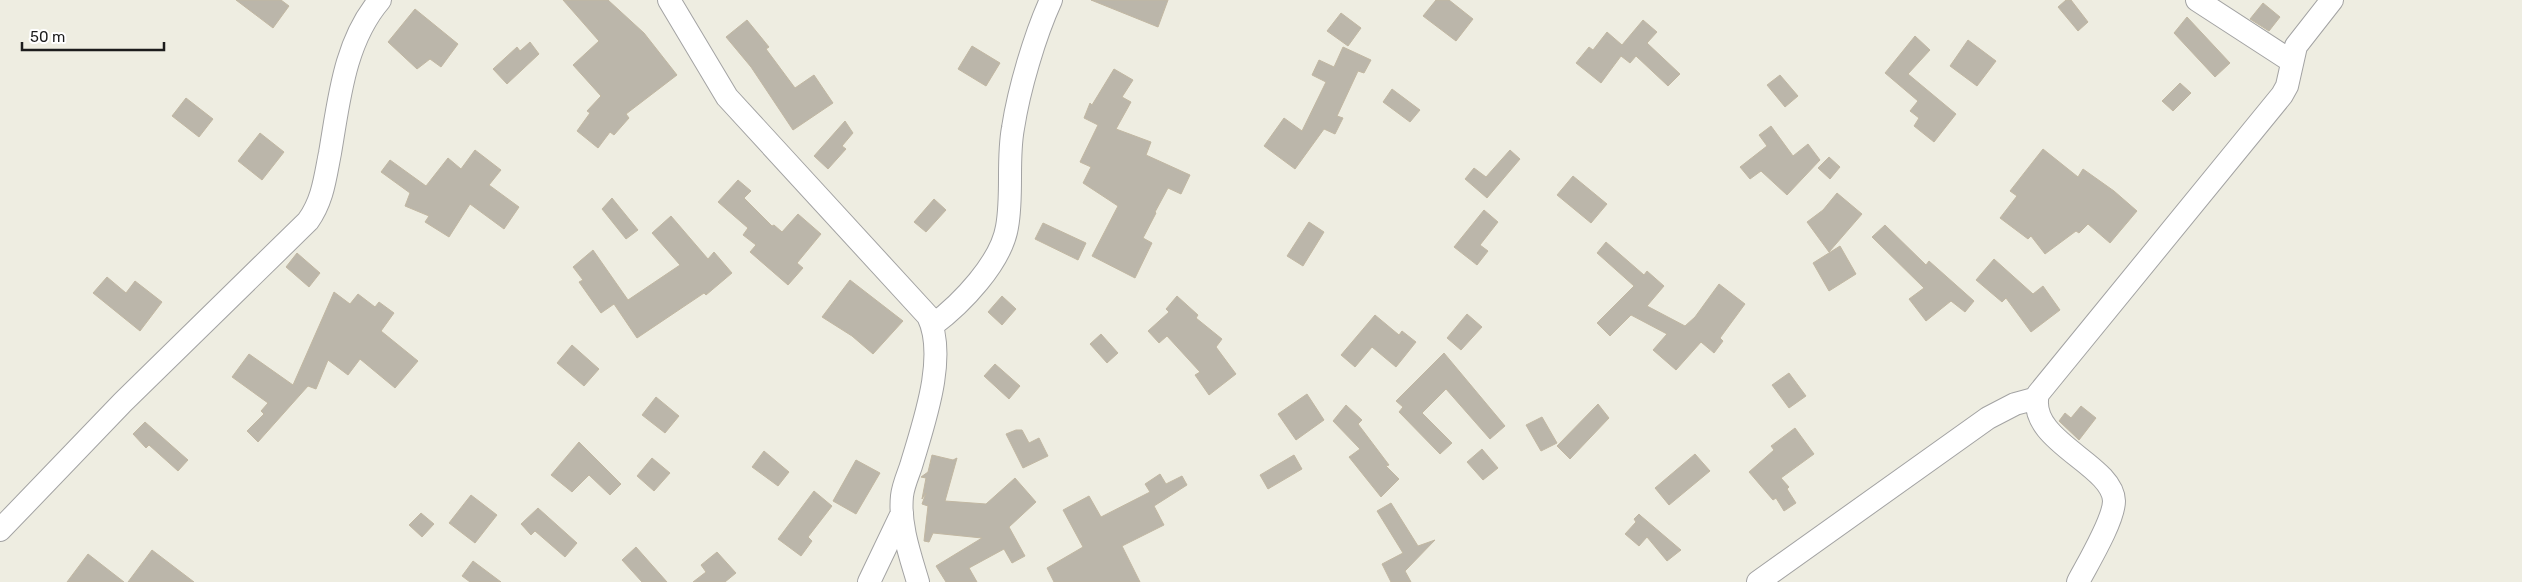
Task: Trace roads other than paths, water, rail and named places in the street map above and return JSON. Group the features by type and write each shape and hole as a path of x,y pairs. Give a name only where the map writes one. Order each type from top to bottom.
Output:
{"street":[{"path":"0,530 123,402 308,221 323,193 350,52 368,13 380,0"},
{"path":"669,0 727,98 922,309 933,326 935,344 933,380 926,413 902,495 908,549 918,582"},
{"path":"933,326 952,311 967,295 992,261 1007,228 1013,128 1024,83 1051,0"},
{"path":"2197,0 2291,61"},
{"path":"2078,582 2111,516 2113,495 2107,483 2043,424 2036,410 2036,398 2282,95 2287,86 2291,61 2296,46 2332,0"},
{"path":"1758,582 1988,418 2015,404 2036,398"},
{"path":"870,582 903,512"}]}
